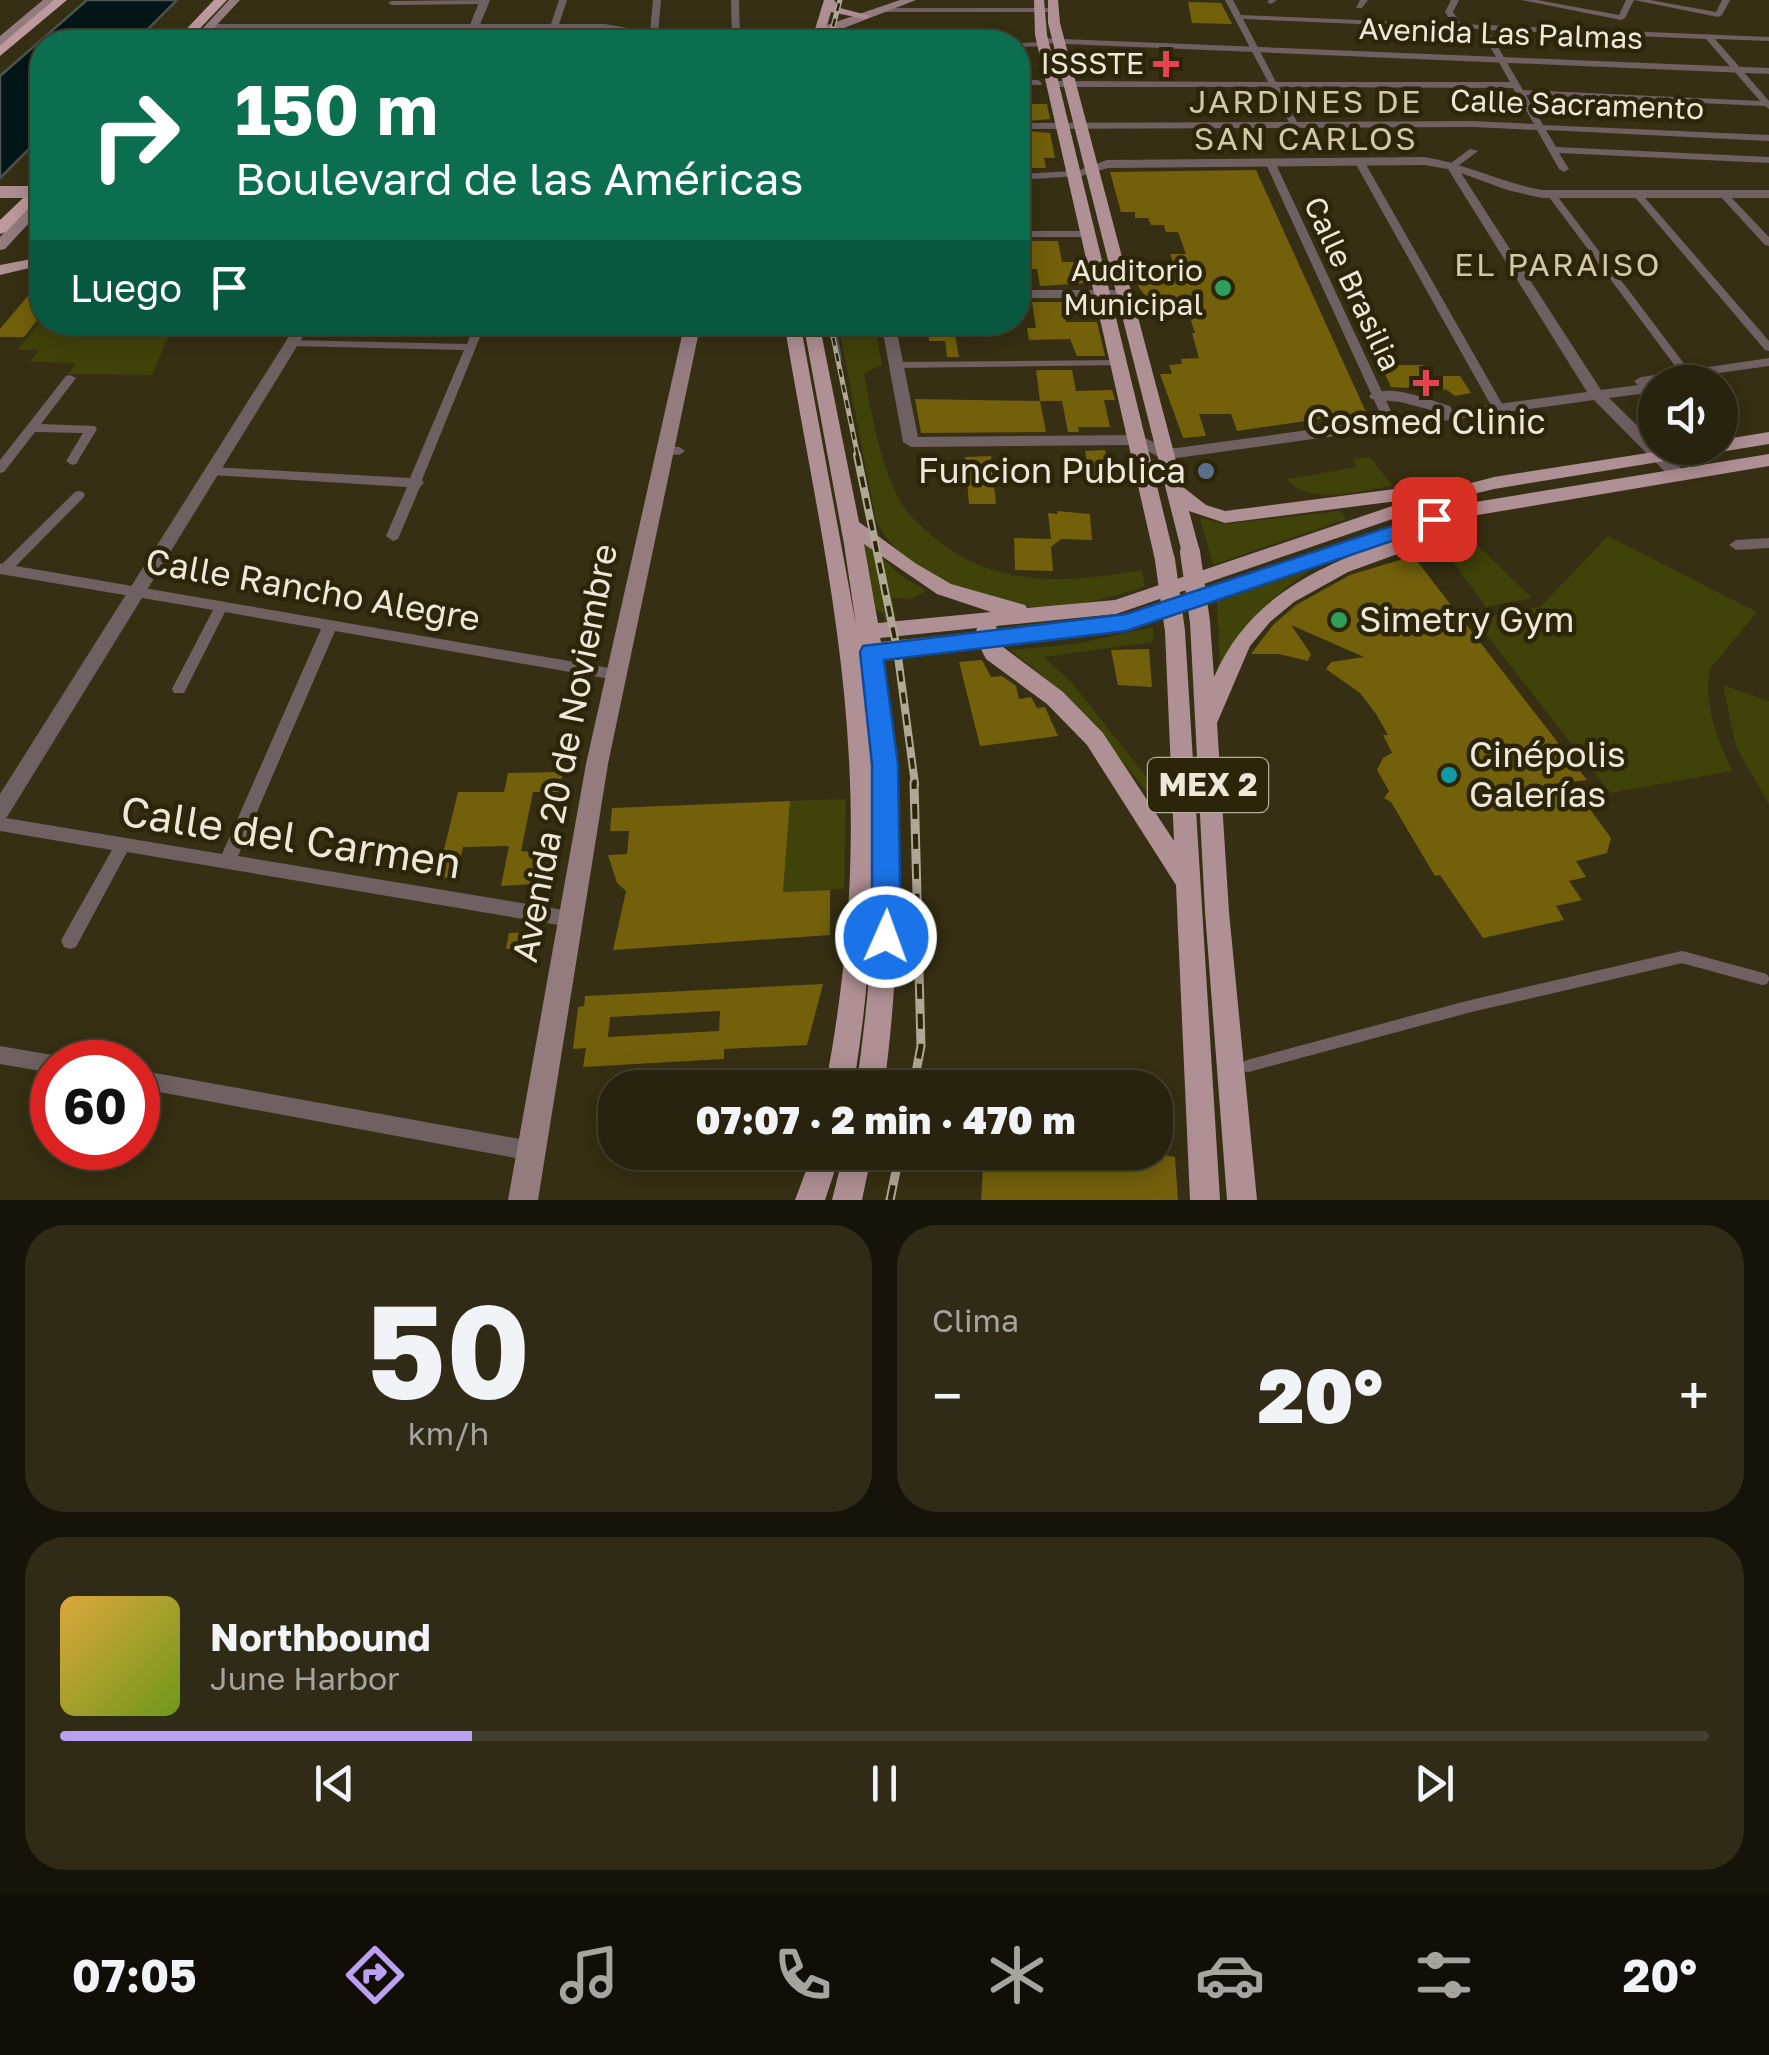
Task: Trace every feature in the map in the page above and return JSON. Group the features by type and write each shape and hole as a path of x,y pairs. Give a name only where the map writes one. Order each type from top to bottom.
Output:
{"highway":[{"path":"4,38 60,0"},
{"path":"0,52 60,0"},
{"path":"196,30 216,9"},
{"path":"0,228 30,199"}],"main road":[{"path":"4,38 50,0"},
{"path":"216,9 236,0"},
{"path":"831,30 911,0"},
{"path":"813,30 824,1 836,11 866,16"},
{"name":"MEX 2","path":"1038,5 1043,42 1165,560 1175,631 1206,1200"},
{"name":"MEX 2","path":"1052,5 1190,552 1200,622 1204,731 1242,1200"},
{"path":"0,192 30,189"},
{"path":"0,202 30,202"},
{"path":"0,246 30,215"},
{"path":"0,272 30,263"},
{"path":"0,272 30,270"},
{"name":"Avenida 20 de Noviembre","path":"523,1200 616,674 672,450 691,335"},
{"path":"795,335 885,764 888,869 884,972 872,1070"},
{"path":"813,335 848,522 859,643 863,840 859,924 841,1070"},
{"path":"1738,443 1769,438"},
{"path":"1175,491 1199,509 1224,517 1494,483 1638,459"},
{"path":"859,643 998,618 1126,604 1549,494 1769,460"},
{"path":"859,643 986,639 1126,622 1376,536 1494,483"},
{"path":"1343,502 1376,536"},
{"path":"848,522 914,575 951,593 1050,614"},
{"path":"1204,731 1236,654 1261,619 1376,536"},
{"path":"998,618 987,627 986,639 993,653 1055,698 1086,729 1126,782 1188,882"},
{"path":"813,1200 822,1170"}],"street":[{"path":"552,30 562,0"},
{"path":"654,30 657,0"},
{"path":"736,0 736,30"},
{"path":"1229,0 1294,124"},
{"path":"1455,0 1448,12 1460,26"},
{"path":"1525,0 1621,18 1634,0 1718,15 1726,0"},
{"path":"392,3 484,1 473,30"},
{"path":"1538,29 1531,16 1540,1"},
{"path":"888,10 1052,5"},
{"path":"216,9 330,26 632,30"},
{"path":"1239,17 1769,39"},
{"path":"327,30 330,26"},
{"path":"428,30 430,26"},
{"path":"1484,27 1564,169"},
{"path":"1709,37 1768,105"},
{"path":"1030,44 1043,42"},
{"name":"Avenida Las Palmas","path":"1043,42 1769,70"},
{"path":"1030,83 1038,83"},
{"path":"1054,84 1518,89 1768,105"},
{"name":"Calle Sacramento","path":"1030,126 1294,124 1541,128 1769,138"},
{"path":"1454,168 1473,150"},
{"path":"1552,150 1769,160"},
{"path":"1030,176 1075,174 1107,164 1428,165 1454,168 1518,195 1769,196"},
{"name":"Calle Brasilia","path":"1266,164 1376,396 1382,422"},
{"path":"1360,164 1497,406"},
{"path":"1454,168 1596,392 1638,435"},
{"path":"1640,197 1769,348"},
{"path":"1725,197 1769,243"},
{"path":"1554,198 1678,365"},
{"path":"1030,234 1088,234"},
{"path":"1030,294 1125,294"},
{"path":"0,811 296,335"},
{"path":"392,536 418,484 476,335"},
{"path":"890,335 911,442 1138,440 1165,453 1638,387"},
{"path":"291,343 471,347"},
{"path":"896,365 1119,363"},
{"path":"1738,371 1769,366"},
{"path":"0,468 70,378"},
{"path":"1596,392 1638,388"},
{"path":"1376,396 1400,397 1445,410"},
{"path":"1382,422 1445,410 1497,406"},
{"path":"32,428 91,430 72,462"},
{"path":"1668,465 1677,474"},
{"path":"212,471 418,484"},
{"path":"2,570 79,496"},
{"path":"1736,545 1769,543"},
{"name":"Calle Rancho Alegre","path":"2,570 138,589 616,674"},
{"path":"178,690 222,604"},
{"path":"227,862 330,624"},
{"name":"Calle del Carmen","path":"0,824 570,919"},
{"path":"70,941 123,845"},
{"path":"1248,1066 1467,1007 1682,957 1763,979"},
{"path":"0,1055 30,1060"},
{"path":"160,1082 532,1151"}],"shaded area":[{"path":"87,0 177,0 147,30 53,30"},
{"path":"30,50 30,148 0,178 0,76"},
{"path":"30,334 169,335 152,375 68,374 76,363 30,362 39,350 17,350"},
{"path":"840,335 876,335 882,365 864,373 883,458 903,506 936,539 984,567 1009,574 1061,579 1142,570 1145,587 1066,606 1039,607 994,600 923,570 887,538 876,520"},
{"path":"1370,457 1393,486 1322,495 1296,488 1287,479 1357,467 1353,459"},
{"path":"1341,511 1346,519 1213,565 1200,518 1226,524"},
{"path":"1468,536 1532,598 1486,607 1442,547"},
{"path":"1608,536 1757,612 1710,669 1710,709 1732,771 1610,793 1474,619 1540,607"},
{"path":"863,540 900,575 926,591 911,599 892,598 896,620 885,622 883,613 876,610"},
{"path":"1326,560 1265,607 1220,670 1217,601"},
{"path":"1153,627 1153,642 1044,657 1072,683 1149,780 1149,795 1084,717 1010,650 1075,644"},
{"path":"1723,685 1769,701 1769,804 1736,747"},
{"path":"846,799 844,889 783,892 790,801"}],"building":[{"path":"1188,2 1221,3 1232,24 1192,23"},
{"path":"1030,104 1047,104 1050,119 1030,121"},
{"path":"1030,131 1050,133 1055,158 1044,158 1046,168 1030,168"},
{"path":"1256,170 1366,412 1237,431 1231,414 1199,414 1206,436 1183,438 1160,374 1172,374 1169,365 1182,364 1181,359 1199,358 1195,333 1186,305 1152,305 1138,286 1147,274 1177,273 1170,254 1186,254 1178,232 1166,232 1164,225 1151,225 1148,218 1135,218 1135,212 1121,212 1110,172"},
{"path":"1030,241 1058,241 1062,262 1083,262 1088,283 1040,286 1037,269 1030,269"},
{"path":"30,293 30,329 24,337 0,337 0,329"},
{"path":"1032,302 1062,302 1066,322 1097,322 1105,356 1077,356 1070,339 1029,340 1030,328 1036,328"},
{"path":"928,335 955,335 959,357 947,357 945,341 929,341"},
{"name":"Cosmed Clinic","path":"1381,365 1423,365 1429,376 1460,376 1471,393 1455,396 1447,390 1391,387"},
{"path":"1036,370 1072,370 1076,391 1112,390 1115,400 1104,400 1110,427 1078,427 1079,432 1068,432 1062,401 1040,401"},
{"path":"915,399 1040,401 1046,432 921,433"},
{"path":"1105,450 1111,476 1090,476 1085,451"},
{"path":"991,456 996,504 969,504 965,457"},
{"path":"1057,511 1090,514 1092,540 1061,539 1051,547 1053,571 1015,570 1014,538 1051,539 1048,513 1058,514"},
{"path":"1413,556 1587,780 1570,782 1611,838 1607,853 1576,861 1586,877 1569,881 1582,900 1556,906 1564,920 1483,938 1440,875 1435,876 1391,802 1384,798 1389,791 1377,770 1383,758 1392,753 1383,735 1388,735 1360,693 1326,669 1331,662 1364,657 1291,625 1311,654 1308,661 1279,654 1251,654 1273,625 1296,605 1350,575"},
{"path":"1149,649 1152,687 1118,685 1111,650"},
{"path":"982,660 991,677 1002,676 1016,686 1019,699 1031,697 1037,708 1045,707 1058,736 980,746 959,662"},
{"path":"563,772 559,792 533,792 521,851 538,853 532,884 501,886 509,846 463,847 456,877 437,878 458,792 504,792 508,773"},
{"path":"790,801 783,892 830,890 830,935 613,950 626,891 617,883 608,855 627,854 629,831 610,831 612,808"},
{"path":"541,932 538,948 506,949 509,933"},
{"path":"823,984 807,1045 724,1049 724,1059 583,1067 586,1048 573,1049 578,1007 584,1006 585,996","holes":["720,1011 719,1031 608,1037 610,1017"]},
{"path":"1175,1157 1178,1200 981,1200 983,1170 1173,1170"}],"waterway":[{"path":"836,335 841,360"}],"railway":[{"path":"832,30 840,0"},
{"path":"833,335 858,457"},
{"path":"857,455 897,649 915,784"},
{"path":"914,782 921,1046 916,1070"},
{"path":"890,1200 896,1170"}],"place":[{"name":"ISSSTE","path":"1166,64"},
{"name":"Auditorio Municipal","path":"1223,288"},
{"name":"Cosmed Clinic","path":"1426,383"},
{"name":"Funcion Publica","path":"1206,471"},
{"name":"Simetry Gym","path":"1339,620"},
{"name":"Cinépolis Galerías","path":"1449,775"}],"district":[{"name":"JARDINES DE SAN CARLOS","path":"1306,120"},
{"name":"EL PARAISO","path":"1558,265"}],"route":[{"path":"886,937 885,764 872,652 1126,622 1434,519"}]}
